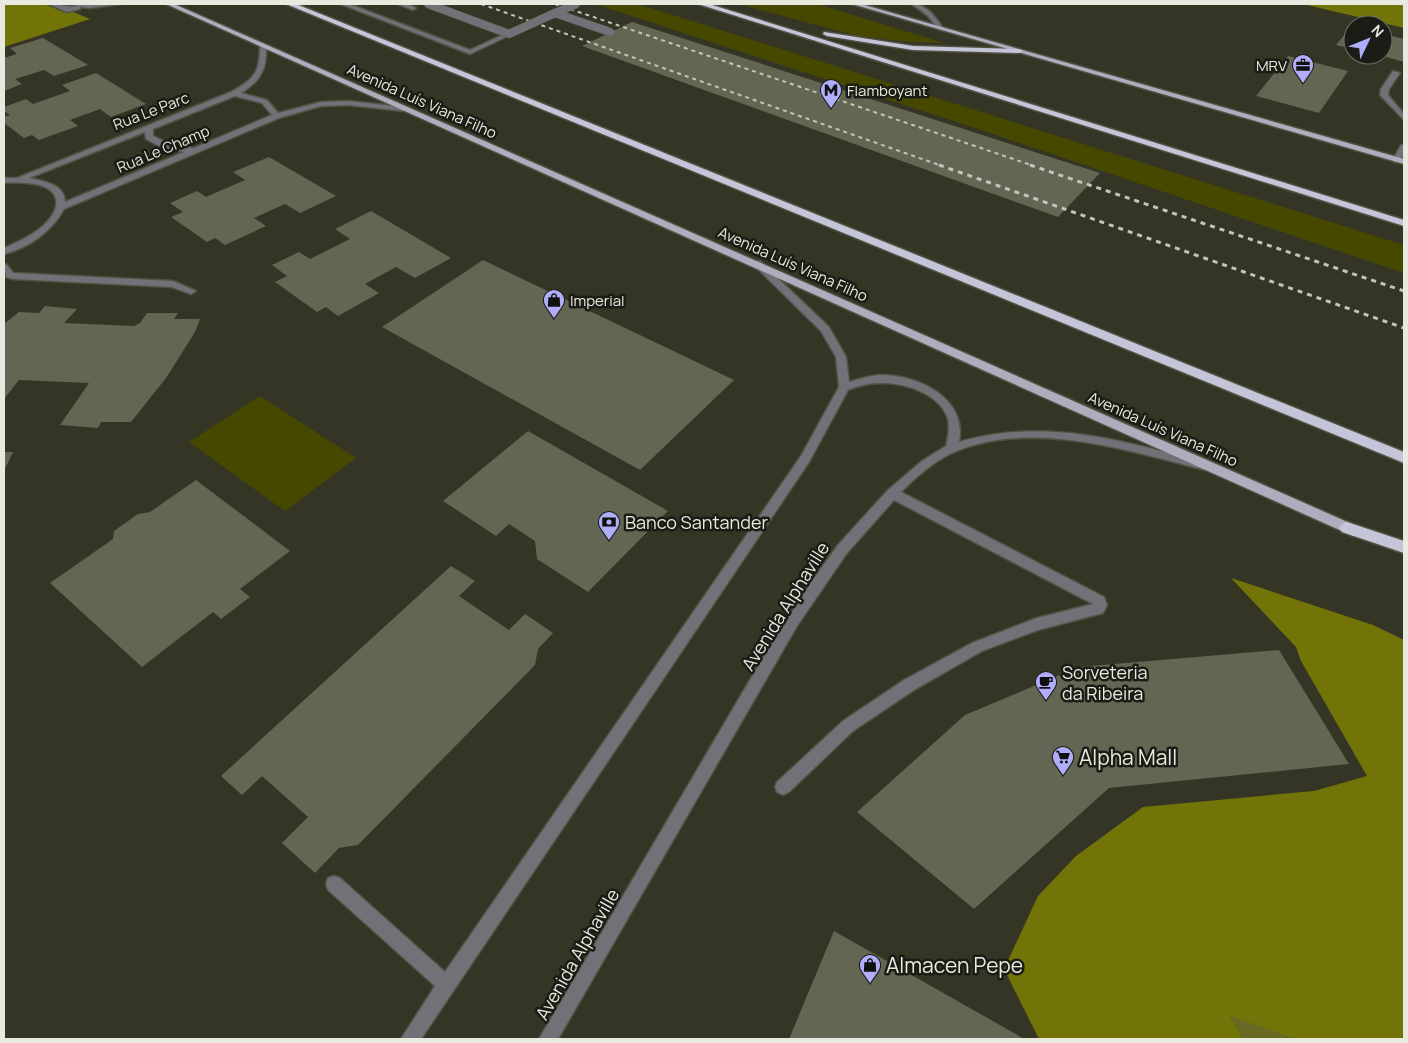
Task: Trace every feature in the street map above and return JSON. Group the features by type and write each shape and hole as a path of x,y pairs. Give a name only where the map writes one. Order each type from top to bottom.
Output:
{"highway":[{"path":"278,4 325,18"},
{"path":"290,4 1404,458"},
{"path":"702,4 884,44 952,50 1019,51"},
{"path":"725,10 1404,224"},
{"path":"1347,528 1404,547"}],"main road":[{"name":"Avenida Luís Viana Filho","path":"169,4 403,109 758,264 1404,553"},
{"path":"855,4 1400,161"}],"street":[{"path":"51,4 67,10 75,6 117,4"},
{"path":"344,4 470,52 576,4"},
{"path":"401,4 412,8"},
{"path":"428,4 509,34"},
{"path":"915,4 930,14 940,28"},
{"path":"555,13 610,32"},
{"name":"Rua Le Parc","path":"20,179 234,94 257,78 263,70 263,46"},
{"path":"1396,73 1384,95 1404,118"},
{"path":"234,94 259,98 274,109 276,116 321,104 348,103 403,109"},
{"name":"Rua Le Champ","path":"61,207 276,116"},
{"path":"149,128 149,137 159,144 175,149 195,150"},
{"path":"1400,161 1404,147"},
{"path":"4,180 20,179 42,183 57,190 61,198 61,207 52,222 32,237 4,251"},
{"path":"410,1039 804,459 844,387 841,357 825,329 758,264"},
{"path":"4,267 9,275 13,276 173,284 192,291"},
{"path":"844,387 867,380 885,379 911,383 933,394 949,409 955,428 952,448"},
{"name":"Avenida Alphaville","path":"548,1039 817,582 851,537 892,493 916,472 952,448 995,436 1032,433 1084,438 1211,467"},
{"path":"783,787 848,726 909,685 977,647 1037,624 1098,609 1100,605 1099,601 892,493"},
{"path":"334,884 447,985"}],"shaded area":[{"path":"4,4 55,4 90,19 4,47"},
{"path":"595,4 638,4 1404,245 1404,273 972,127"},
{"path":"739,4 817,4 944,43 909,42 857,36"},
{"path":"1303,4 1404,4 1404,28 1393,25 1393,15 1349,15"},
{"path":"260,396 356,458 285,511 189,442"},
{"path":"1231,578 1373,625 1404,640 1404,1039 1293,1039 1230,1016 1243,1039 1039,1039 1004,969 1038,896 1076,856 1143,807 1314,791 1367,776 1301,661 1296,647"},
{"path":"1229,1015 1293,1039 1243,1039"}],"building":[{"name":"Flamboyant","path":"632,22 1100,173 1058,217 582,46"},
{"path":"1393,36 1404,39 1404,62 1393,59"},
{"path":"1343,37 1343,47 1336,45"},
{"path":"43,38 88,65 54,76 44,70 15,79 22,84 4,91 4,58 17,54 10,48"},
{"name":"MRV","path":"1288,56 1348,71 1319,113 1256,96"},
{"path":"96,73 146,104 111,117 100,109 70,120 78,126 39,140 32,135 24,138 4,123 4,117 10,115 4,111 4,107 26,99 33,104 70,91 62,85"},
{"path":"269,157 336,196 300,213 285,204 254,218 266,226 225,245 215,238 207,242 171,217 183,212 170,203 197,191 206,197 245,180 233,172"},
{"path":"371,211 451,258 415,278 396,267 365,284 379,293 338,316 326,307 317,312 275,282 287,276 272,265 299,252 310,259 350,239 335,229"},
{"path":"483,260 734,380 640,470 382,327"},
{"path":"45,306 77,309 64,323 134,326 140,323 147,313 178,313 174,319 200,319 195,332 166,378 131,422 101,422 98,428 60,425 89,383 19,380 4,399 4,324 19,312 39,313"},
{"path":"528,431 668,511 588,592 537,559 535,541 509,524 496,536 443,501"},
{"path":"4,452 13,452 4,471"},
{"path":"196,480 290,551 240,589 250,597 221,619 213,612 142,667 50,583 113,539 114,531 138,514 150,512"},
{"path":"451,566 475,581 459,596 509,630 525,614 553,633 538,649 535,665 358,845 339,848 315,873 282,843 308,817 262,776 242,795 221,776"},
{"name":"Alpha Mall","path":"1279,650 1349,764 1109,788 974,909 857,812 965,715 1079,667"},
{"name":"Almacen Pepe","path":"834,931 1021,1037 1021,1039 789,1039"}],"railway":[{"path":"481,4 942,166"},
{"path":"555,4 1034,166"},
{"path":"939,165 1404,328"},
{"path":"1030,165 1404,291"}],"place":[{"name":"MRV","path":"1303,84"},
{"name":"Flamboyant","path":"831,109"},
{"name":"Imperial","path":"554,319"},
{"name":"Banco Santander","path":"609,541"},
{"name":"Sorveteria da Ribeira","path":"1046,701"},
{"name":"Alpha Mall","path":"1063,776"},
{"name":"Almacen Pepe","path":"870,984"}]}
